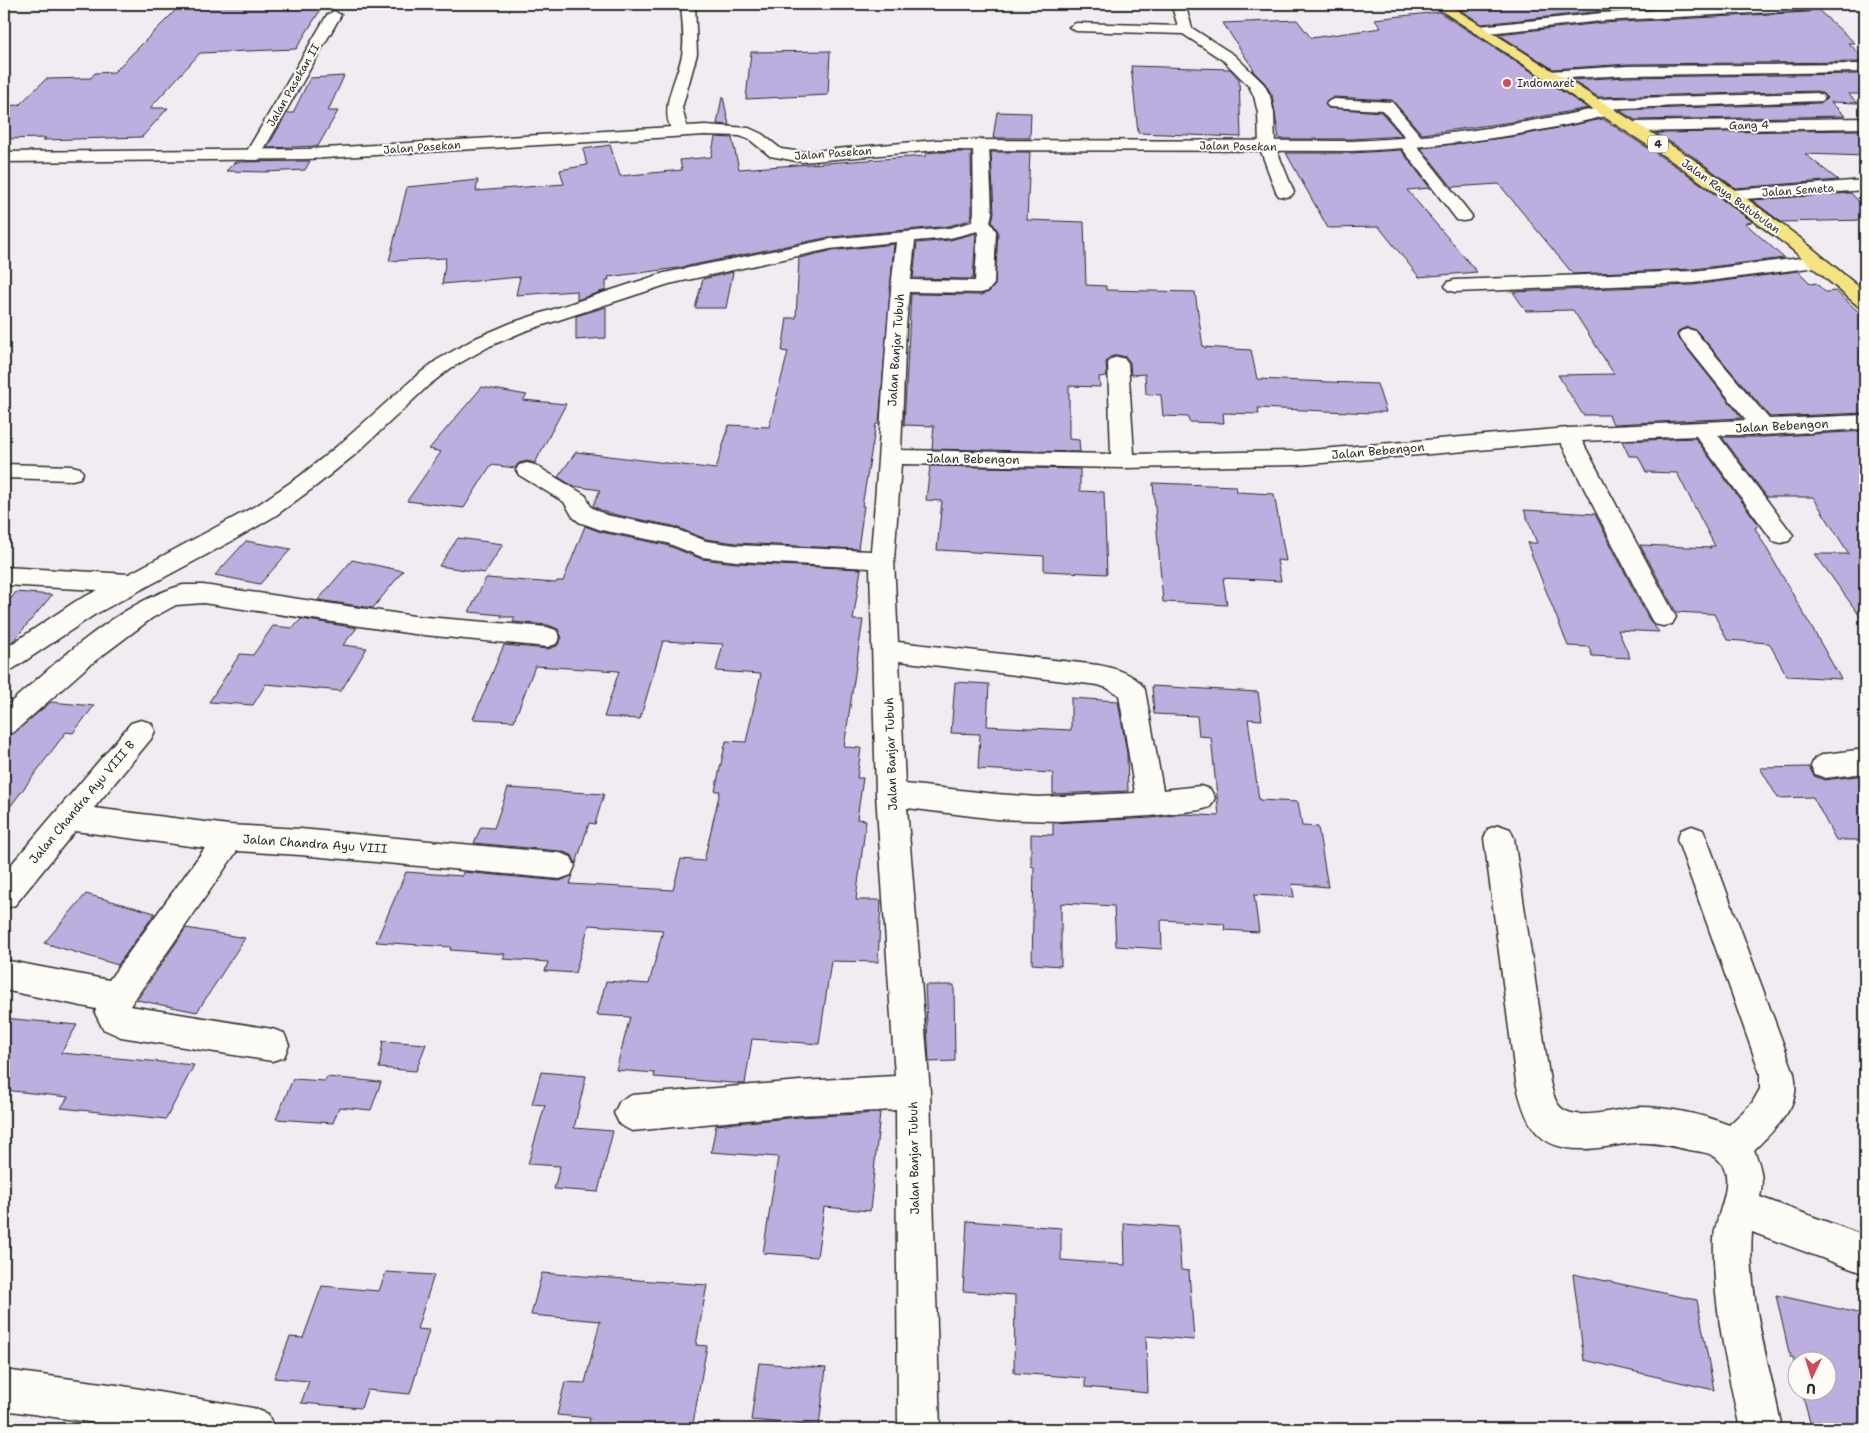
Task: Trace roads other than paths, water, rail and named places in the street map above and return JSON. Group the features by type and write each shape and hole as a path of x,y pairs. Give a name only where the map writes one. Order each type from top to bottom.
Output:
{"highway":[{"name":"Jalan Raya Batubulan","path":"1438,4 1633,127 1731,195 1865,302"}],"street":[{"path":"680,131 674,108 690,54 688,4"},
{"path":"1178,4 1186,30"},
{"path":"1479,30 1583,17 1808,6"},
{"name":"Jalan Pasekan II","path":"252,156 334,15"},
{"path":"1076,27 1186,30 1229,58 1256,84 1262,96 1285,192"},
{"path":"1548,75 1690,69 1865,68"},
{"name":"Jalan Pasekan","path":"4,157 308,154 680,131 743,131 756,137 776,153 802,157 918,146 981,144 1352,146 1412,142 1548,124 1603,108 1817,98"},
{"path":"1334,104 1386,105 1463,216"},
{"name":"Gang 4","path":"1633,127 1865,123"},
{"path":"980,225 983,214 981,144"},
{"name":"Jalan Semeta","path":"1731,195 1865,186"},
{"path":"4,662 85,608 267,510 308,481 444,364 483,342 518,327 664,279 830,244 950,233 980,225 987,231 984,284 981,287 901,286"},
{"name":"Jalan Banjar Tubuh","path":"906,236 902,260 882,560 891,794 913,1092 919,1429"},
{"path":"1455,286 1693,277 1817,262"},
{"path":"1688,335 1764,428"},
{"path":"1118,363 1123,461"},
{"name":"Jalan Bebengon","path":"890,457 1123,461 1298,458 1568,435 1764,428 1865,422"},
{"path":"1702,430 1781,535"},
{"path":"1568,435 1663,617"},
{"path":"527,470 572,497 578,502 580,511 587,516 601,522 622,527 673,536 702,549 736,553 882,560"},
{"path":"4,471 72,473"},
{"path":"4,576 134,583 168,598"},
{"path":"4,724 85,654 143,611 168,598 183,594 203,594 414,625 547,638"},
{"path":"886,650 1098,675 1120,681 1132,690 1152,804"},
{"name":"Jalan Chandra Ayu VIII B","path":"4,895 141,731"},
{"path":"1825,766 1865,761"},
{"path":"891,794 1003,807 1058,809 1152,804 1200,798"},
{"path":"70,818 230,838"},
{"name":"Jalan Chandra Ayu VIII","path":"116,997 230,838 300,842 560,866"},
{"path":"1498,838 1533,1082 1540,1109 1552,1123 1567,1130 1591,1131 1637,1125 1713,1136 1732,1147 1742,1164 1746,1183 1733,1225 1732,1253 1739,1318 1761,1429"},
{"path":"1692,839 1777,1073 1778,1094 1764,1115 1732,1147"},
{"path":"4,975 116,997 112,1013 114,1018 121,1020 272,1046"},
{"path":"632,1113 800,1098 913,1092"},
{"path":"1738,1208 1865,1255"},
{"path":"4,1390 116,1405 253,1429"}],"place":[{"name":"Indomaret","path":"1507,83"}]}
